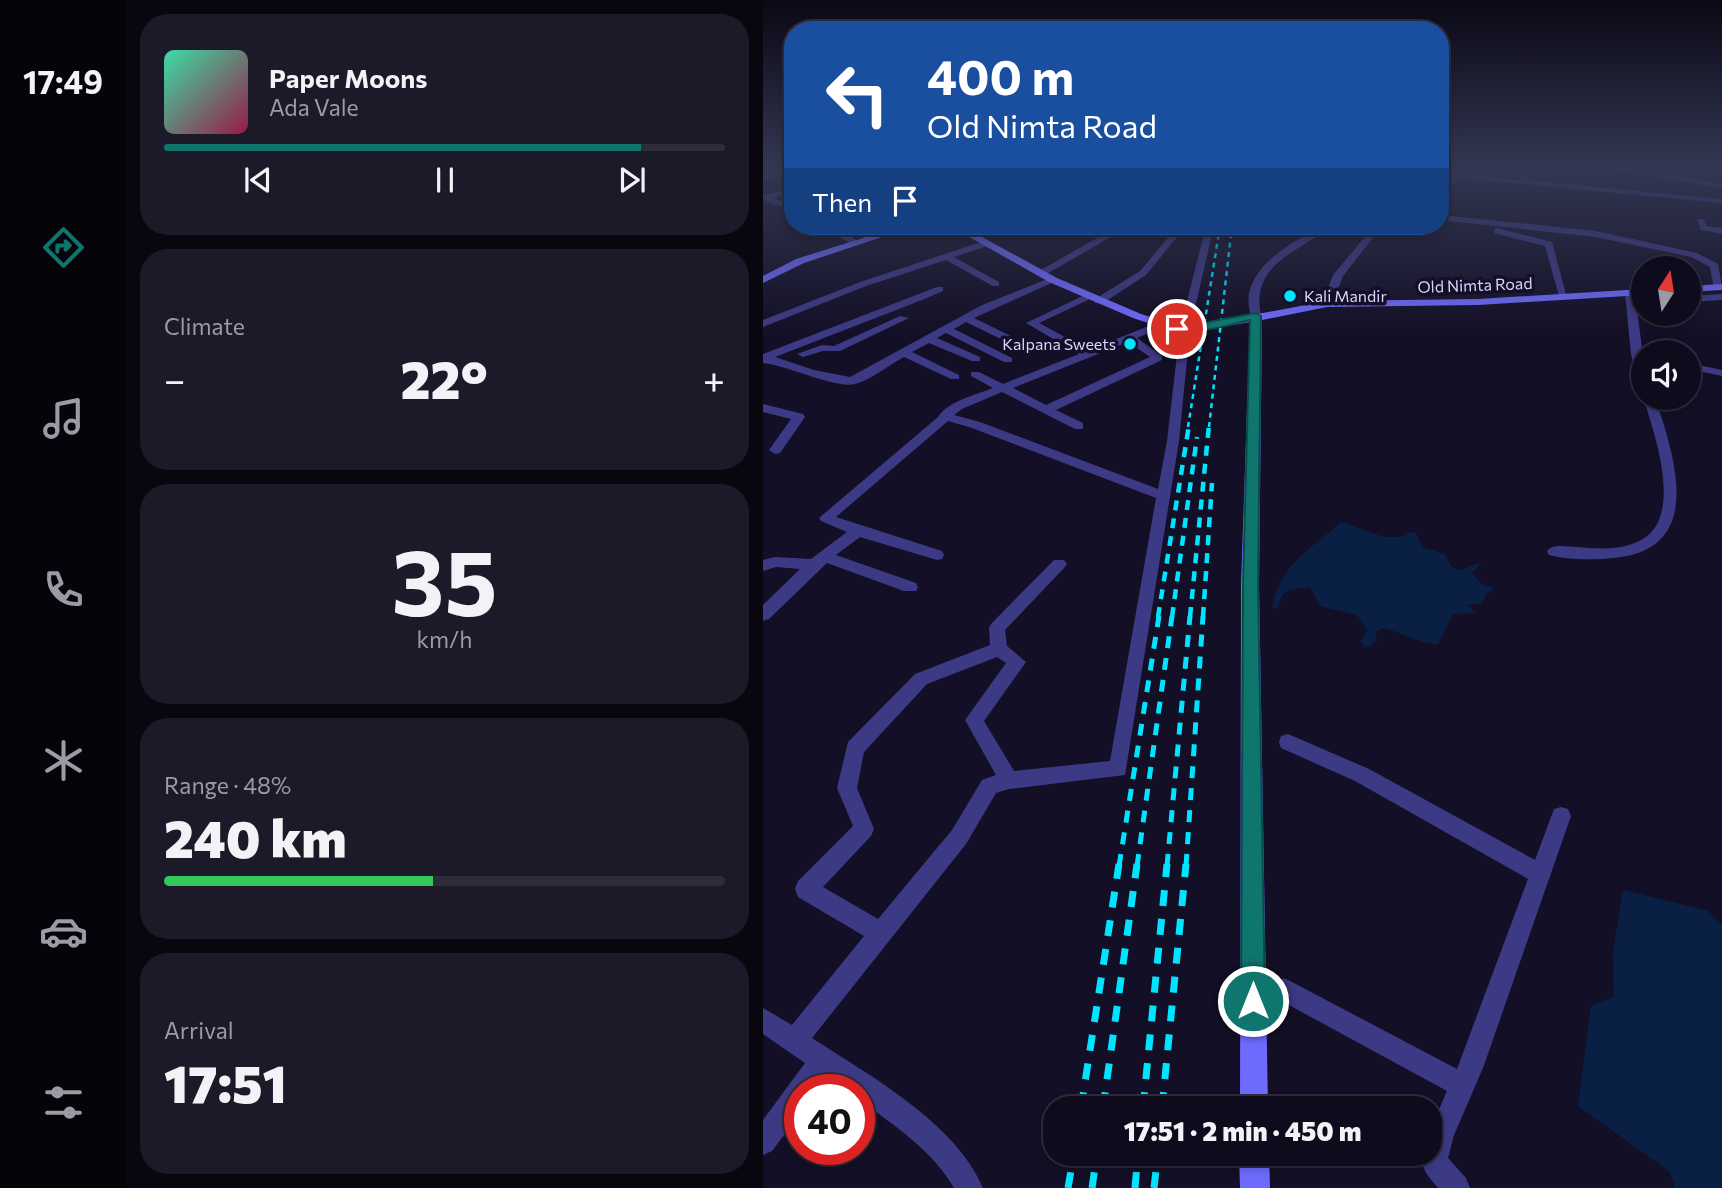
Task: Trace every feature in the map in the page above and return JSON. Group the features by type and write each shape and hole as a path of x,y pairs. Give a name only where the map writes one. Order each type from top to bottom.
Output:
{"street":[{"path":"1476,223 1544,241 1552,250 1555,271 1565,296"},
{"path":"1492,223 1570,230 1706,259 1716,266 1720,291"},
{"path":"1702,223 1704,228 1722,231"},
{"path":"843,235 855,242"},
{"path":"763,280 800,261 879,235"},
{"name":"Old Nimta Road","path":"972,235 1053,280 1160,325 1185,329 1328,304 1478,302 1631,293"},
{"path":"976,237 981,235"},
{"path":"1040,274 1111,235"},
{"path":"1090,355 1034,325 1143,273 1175,235"},
{"path":"794,1041 959,837 989,786 1009,780 1118,769 1173,441 1185,329 1208,235"},
{"path":"1254,1096 1250,585 1256,316 1254,295 1268,266 1313,235"},
{"path":"1328,304 1338,275 1371,235"},
{"path":"763,324 851,289 987,243"},
{"path":"946,256 996,284"},
{"path":"763,359 780,361 811,373 849,382 945,328 1053,280"},
{"path":"763,359 833,331 852,327 940,289"},
{"path":"1701,290 1720,291"},
{"path":"1701,296 1720,291"},
{"path":"780,361 822,348 836,349 904,317"},
{"path":"966,318 1015,342"},
{"path":"937,555 858,531 826,518 943,416 967,402 1160,325"},
{"path":"945,328 1008,360"},
{"path":"927,338 976,359"},
{"path":"1045,410 1158,358 1130,338"},
{"path":"902,352 955,377"},
{"path":"1701,369 1722,373"},
{"path":"975,374 1079,426"},
{"path":"763,408 799,417 775,450"},
{"path":"1554,551 1611,553 1631,550 1644,545 1657,533 1671,501 1671,473 1653,410"},
{"path":"943,416 976,425 1163,496"},
{"path":"763,615 820,561 858,531"},
{"path":"763,566 775,562 820,561 910,587"},
{"path":"1009,780 974,720 1017,662 999,649 996,628 1059,564"},
{"path":"880,933 806,889 864,829 847,788 855,748 921,680 999,649"},
{"path":"1288,743 1362,775 1538,873"},
{"path":"1442,1130 1462,1086 1561,816"},
{"path":"1285,990 1462,1086"},
{"path":"763,1020 911,1122 964,1185"},
{"path":"812,1074 822,1061"},
{"path":"763,1142 784,1113"},
{"path":"1254,1166 1255,1188"},
{"path":"1437,1166 1456,1188"}],"water":[{"path":"1341,522 1384,537 1402,537 1408,532 1416,533 1422,547 1445,554 1455,569 1482,562 1472,573 1484,586 1492,587 1493,591 1486,593 1482,604 1467,604 1477,613 1451,614 1438,644 1383,628 1375,632 1377,640 1370,647 1364,647 1360,641 1367,630 1357,615 1320,606 1310,587 1290,590 1282,595 1278,609 1272,607 1276,592 1289,568"},
{"path":"1623,890 1708,911 1722,925 1722,1188 1675,1188 1670,1172 1578,1106 1591,1006 1614,997 1613,952"}],"railway":[{"path":"1188,427 1219,235"},
{"path":"1209,427 1231,235"},
{"path":"1158,617 1189,425"},
{"path":"1190,617 1209,425"},
{"path":"1172,617 1197,437"},
{"path":"1203,617 1212,483"},
{"path":"1119,866 1159,616"},
{"path":"1137,866 1172,616"},
{"path":"1167,866 1190,616"},
{"path":"1186,866 1203,616"},
{"path":"1083,1096 1119,864"},
{"path":"1105,1096 1137,864"},
{"path":"1144,1096 1167,864"},
{"path":"1163,1096 1186,864"},
{"path":"1068,1188 1072,1166"},
{"path":"1092,1188 1095,1166"},
{"path":"1135,1188 1137,1166"},
{"path":"1154,1188 1157,1166"}],"place":[{"name":"Kali Mandir","path":"1290,296"},
{"name":"Kalpana Sweets","path":"1130,344"}],"route":[{"path":"1177,329 1204,327 1256,316 1250,585 1253,1001"}]}
